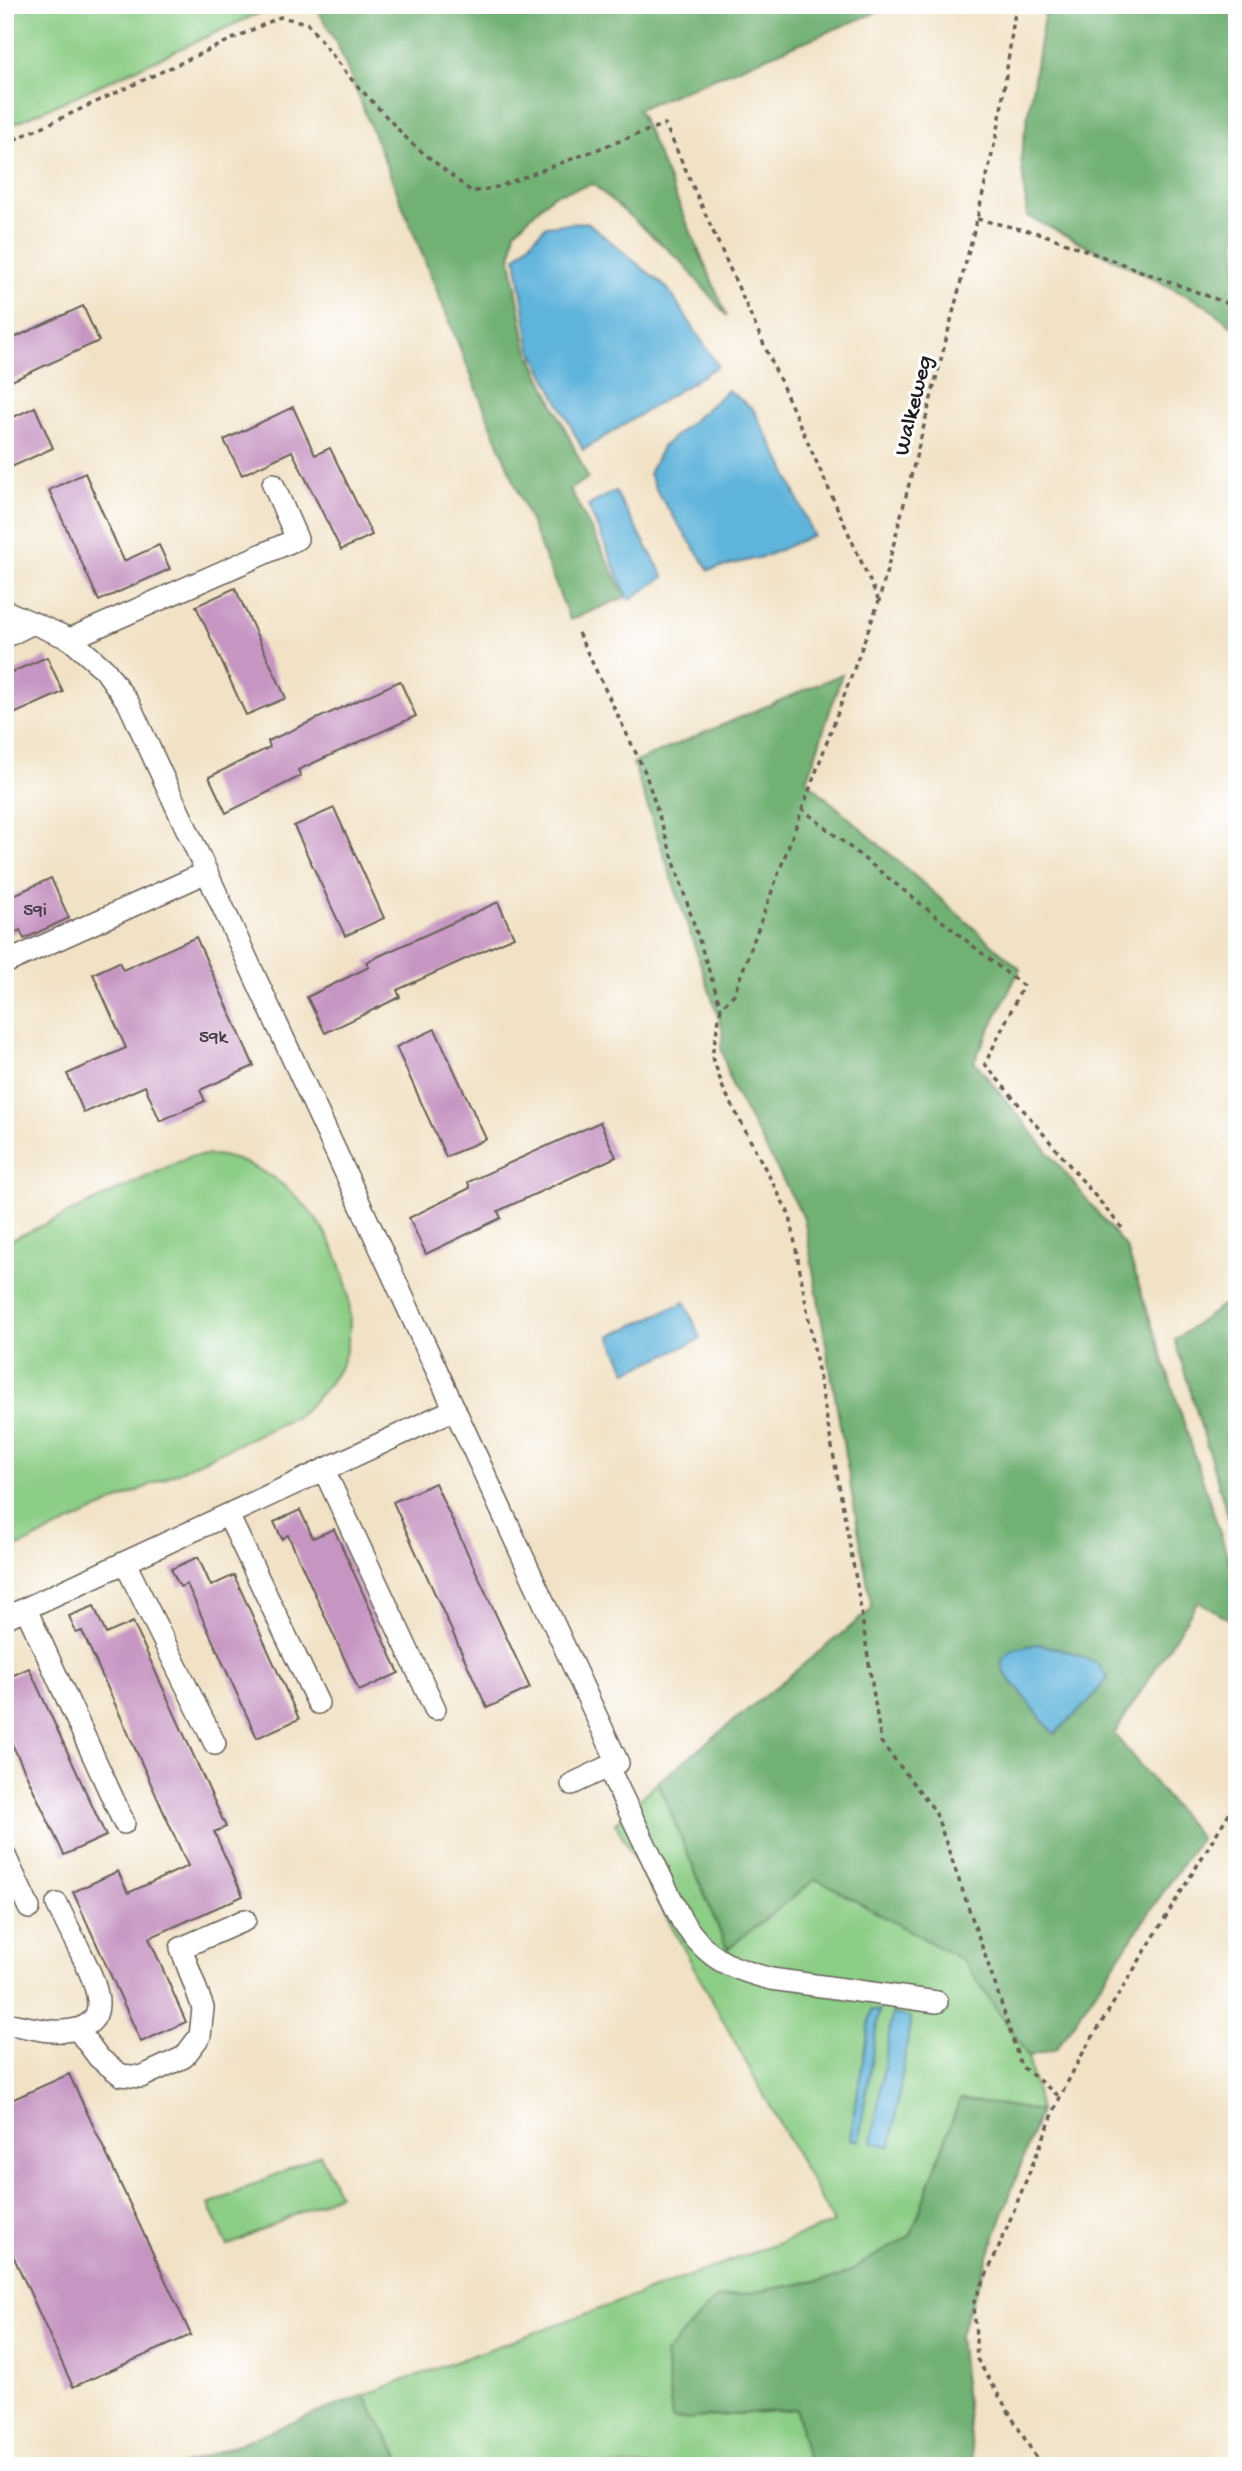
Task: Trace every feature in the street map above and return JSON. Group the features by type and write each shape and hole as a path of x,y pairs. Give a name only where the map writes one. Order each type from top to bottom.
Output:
{"lane":[{"path":"70,639 297,539 273,484"},
{"path":"5,611 70,639 105,670 129,704 618,1763 572,1784"},
{"path":"5,637 33,623"},
{"path":"5,963 194,878"},
{"path":"5,1618 455,1409"},
{"path":"324,1470 435,1709"},
{"path":"228,1515 318,1703"},
{"path":"125,1563 215,1744"},
{"path":"26,1609 124,1823"},
{"path":"608,1767 682,1921 698,1944 721,1962 771,1979 936,2002"},
{"path":"5,1856 29,1908"},
{"path":"5,2023 61,2032 78,2030 90,2022 98,2009 98,1990 57,1904"},
{"path":"78,2030 99,2058 121,2075 141,2077 184,2057 200,2036 203,2008 181,1948 245,1920"}],"path":[{"name":"Walkeweg","path":"721,1008 734,994 878,601 999,124 1016,5"},
{"path":"5,144 280,17 307,23 352,80 411,144 472,192 497,187 665,124 878,601"},
{"path":"977,219 1042,234 1237,307"},
{"path":"578,633 645,772 721,1008 712,1055 723,1088 790,1216 857,1585 881,1741 935,1811 1021,2066 1059,2097"},
{"path":"801,808 1023,986 985,1063 1122,1228"},
{"path":"1041,2466 977,2359 974,2302 1059,2097 1237,1800"}],"green space":[{"path":"5,5 277,5 5,128"},
{"path":"315,5 894,5 638,109 727,316 681,261 593,184 553,195 515,231 511,259 526,345 588,478 570,489 626,597 570,620 338,46"},
{"path":"1046,5 1237,5 1237,330 1204,304 1027,216 1021,157"},
{"path":"842,674 807,781 1020,969 974,1061 1127,1249 1237,1585 1237,1624 1198,1601 1114,1734 1200,1838 1056,2049 1028,2056 964,1961 816,1879 727,1949 658,1782 872,1609 804,1218 733,1089 721,1048 723,1031 633,763","holes":["1037,1644 1068,1651 1108,1678 1087,1703 1054,1734 1005,1673 1014,1649"]},
{"path":"191,1156 223,1156 254,1167 281,1184 305,1206 324,1232 339,1260 348,1291 350,1323 342,1363 326,1387 300,1415 5,1553 5,1243"},
{"path":"1237,1295 1237,1546 1175,1340"},
{"path":"658,1782 727,1949 816,1879 964,1961 1028,2056 1040,2111 960,2099 911,2235 839,2277 715,2299 672,2420 797,2409 809,2466 404,2466 364,2395 834,2223 615,1823"},
{"path":"960,2099 1040,2111 959,2337 973,2466 809,2466 796,2409 672,2420 665,2354 715,2299 839,2277 911,2235"},
{"path":"320,2154 339,2194 228,2246 209,2205"},
{"path":"364,2395 404,2466 180,2466"}],"water":[{"path":"587,222 668,289 718,366 583,450 530,346 516,257 546,226"},
{"path":"728,390 753,409 783,465 813,535 766,556 709,570 659,495 649,474 662,447"},
{"path":"615,491 664,577 629,600 588,506"},
{"path":"685,1302 701,1339 627,1372 610,1336"},
{"path":"1037,1644 1068,1651 1098,1664 1108,1678 1087,1703 1054,1734 1005,1673 1002,1660 1014,1649"},
{"path":"871,2010 879,2011 859,2141 850,2139"},
{"path":"892,2014 911,2017 891,2146 872,2143"}],"building":[{"path":"83,306 99,341 5,384 5,342"},
{"path":"35,407 53,448 5,470 5,421"},
{"path":"293,407 315,455 330,448 372,535 341,550 292,451 242,475 224,440"},
{"path":"85,473 124,561 159,545 170,569 99,601 49,490"},
{"path":"235,588 286,698 246,715 196,606"},
{"path":"47,657 63,692 5,718 5,675"},
{"path":"400,681 416,716 298,770 301,776 226,813 209,777 270,747 268,741"},
{"path":"334,808 384,918 345,936 294,826"},
{"path":"51,878 69,918 24,939 20,930 5,937 5,899"},
{"path":"498,902 514,937 397,990 400,997 325,1033 307,997 369,967 366,962"},
{"path":"196,937 254,1066 200,1090 205,1101 160,1121 145,1086 84,1113 67,1074 126,1048 93,974 119,962 123,970"},
{"path":"435,1029 486,1139 446,1157 396,1047"},
{"path":"600,1122 616,1157 498,1211 501,1218 426,1254 409,1218 470,1188 468,1182"},
{"path":"435,1483 530,1688 487,1708 393,1502"},
{"path":"300,1510 313,1538 334,1529 399,1673 359,1691 288,1535 282,1539 274,1522"},
{"path":"198,1557 211,1586 234,1575 299,1719 257,1738 187,1584 180,1587 171,1569"},
{"path":"94,1606 106,1634 133,1622 226,1827 214,1832 243,1896 149,1938 186,2022 141,2042 73,1892 118,1871 128,1893 188,1866 82,1631 76,1633 69,1616"},
{"path":"29,1668 106,1836 64,1855 5,1729 5,1679"},
{"path":"69,2074 191,2335 73,2387 5,2238 5,2103"}]}
